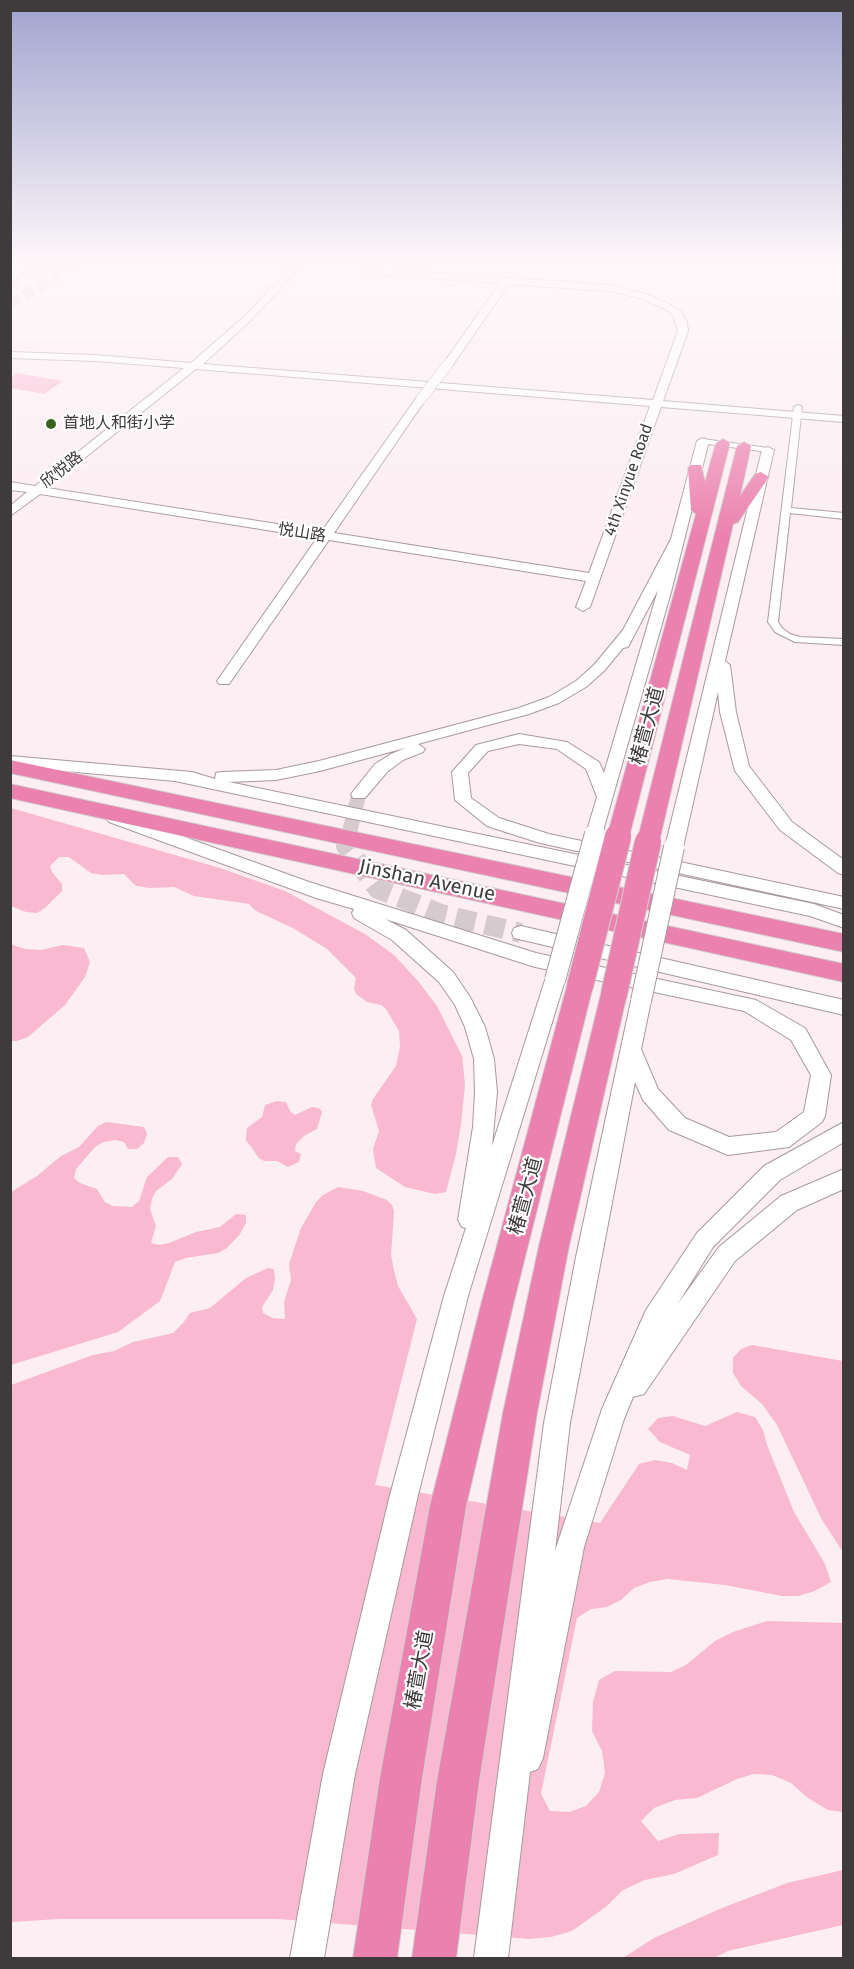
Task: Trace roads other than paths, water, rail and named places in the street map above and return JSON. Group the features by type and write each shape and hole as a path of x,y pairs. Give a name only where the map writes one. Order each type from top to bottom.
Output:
{"highway":[{"name":"椿萱大道","path":"375,1959 401,1778 448,1506 497,1305 568,983 618,837 723,443"},
{"name":"椿萱大道","path":"434,1959 458,1781 519,1413 571,1251 614,994 648,842 744,446"},
{"path":"696,468 700,529"},
{"path":"723,532 761,477"},
{"name":"Jinshan Avenue","path":"10,766 843,943"},
{"name":"Jinshan Avenue","path":"10,791 843,973"}],"main road":[{"path":"123,354 191,363 657,399"},
{"name":"欣悦路","path":"10,512 18,493 161,380 191,363 201,354"},
{"name":"欣悦路","path":"18,493 204,354"},
{"path":"218,354 253,365"},
{"path":"224,681 320,540 455,354"},
{"name":"4th Xinyue Road","path":"583,607 674,354"},
{"path":"10,355 253,365 797,411 843,412"},
{"path":"122,360 159,371 163,374 161,380"},
{"path":"797,411 843,419"},
{"path":"307,1959 339,1774 404,1495 460,1283 568,983 595,834 703,441"},
{"path":"491,1959 557,1423 571,1251 631,1048 674,847 768,450"},
{"name":"悦山路","path":"18,493 592,583"},
{"path":"359,795 381,768 405,754 446,740 538,718 571,705 596,689 612,669 628,632 676,540"},
{"path":"181,777 276,775 320,766 525,711 554,700 581,684 599,668 628,632"},
{"path":"721,649 728,712 741,766 786,826 843,869"},
{"path":"605,796 593,766 561,746 519,740 482,748 460,772 463,800 493,822 546,839 843,903"},
{"path":"10,761 181,777 814,910 843,922"},
{"path":"79,806 311,888 536,960 749,1005 798,1034 821,1076 814,1116 781,1142 728,1146 677,1124 650,1094 631,1048"},
{"path":"311,888 374,920 423,954 446,977 463,1002 475,1027 484,1059 484,1127 460,1283"},
{"path":"521,933 843,1008"},
{"path":"497,1905 570,1547 611,1418 655,1318 705,1240 772,1173 843,1131"},
{"path":"611,1418 727,1254 789,1203 843,1178"}],"street":[{"path":"797,411 773,622 778,630 799,640 843,642"},
{"path":"703,441 768,450"},
{"path":"786,510 843,516"}],"tunnel":[{"path":"349,834 359,794"},
{"path":"349,833 346,846 378,889 441,914 521,933"}],"place":[{"name":"首地人和街小学","path":"51,424"}]}
